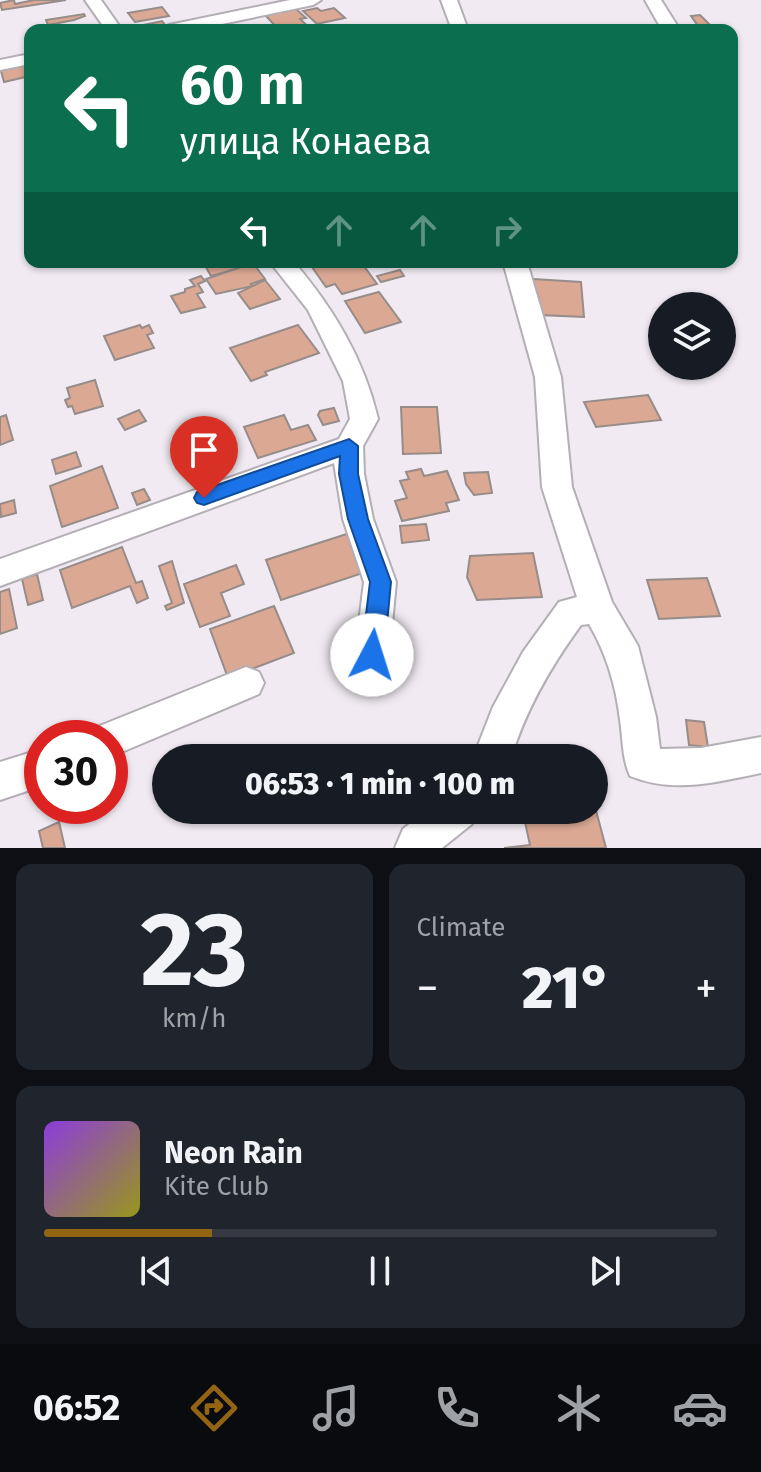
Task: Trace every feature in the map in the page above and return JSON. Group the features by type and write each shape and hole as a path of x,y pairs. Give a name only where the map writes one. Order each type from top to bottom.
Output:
{"street":[{"path":"93,0 110,24"},
{"path":"198,24 313,0"},
{"path":"449,0 458,24"},
{"path":"653,0 665,24"},
{"path":"0,65 24,60"},
{"path":"287,268 319,307 356,381 364,419 349,446 349,474 358,519 380,582 372,655"},
{"path":"517,268 548,377 557,487 597,608 621,646 638,717 643,763 655,768 761,755"},
{"path":"0,573 349,446"},
{"path":"496,744 539,654 571,612 597,608"},
{"path":"128,732 246,683"},
{"path":"0,781 24,774"},
{"path":"415,848 441,824"}],"building":[{"path":"14,0 15,4 34,0 66,0 2,10 0,3"},
{"path":"162,7 169,16 135,22 128,13"},
{"path":"317,8 321,11 334,8 345,18 317,24 303,11"},
{"path":"296,9 306,18 300,19 305,24 273,24 265,15"},
{"path":"700,15 709,24 697,24 691,16"},
{"path":"85,16 53,24 48,24 46,20"},
{"path":"24,63 24,77 4,82 0,67"},
{"path":"206,268 240,268 211,276"},
{"path":"238,268 257,268 265,279 251,284 253,286 216,294 206,279"},
{"path":"313,268 365,268 377,284 342,294 335,284 326,287"},
{"path":"400,270 404,276 381,282 377,276"},
{"path":"201,276 205,281 198,284 203,292 197,294 205,307 181,313 171,296 195,286 190,280"},
{"path":"533,279 581,282 584,317 539,315 539,298 533,291"},
{"path":"265,280 280,299 250,309 238,293"},
{"path":"379,292 401,322 365,333 345,301"},
{"path":"140,325 142,328 149,325 153,333 147,335 154,348 115,360 104,336"},
{"path":"298,325 319,353 265,372 267,375 251,381 230,348"},
{"path":"95,380 103,406 75,414 65,400 70,398 67,388"},
{"path":"648,395 661,420 596,427 584,402"},
{"path":"401,407 437,407 441,453 403,454"},
{"path":"334,408 339,421 323,425 318,415 320,411"},
{"path":"139,410 146,421 125,430 118,419"},
{"path":"6,415 13,440 0,445 0,417"},
{"path":"284,415 291,430 308,425 316,440 258,458 244,427"},
{"path":"76,452 81,466 56,474 52,460"},
{"path":"102,466 118,508 62,527 50,486"},
{"path":"421,469 424,476 447,471 459,500 446,503 449,511 402,521 395,501 407,498 400,481 409,479 406,472"},
{"path":"488,472 492,493 474,495 466,484 464,473"},
{"path":"144,489 150,500 137,505 132,493"},
{"path":"14,500 16,513 1,517 0,504"},
{"path":"426,524 429,540 402,543 400,526"},
{"path":"353,532 372,570 281,600 266,560"},
{"path":"122,547 136,583 142,581 148,598 137,603 130,586 72,608 60,570"},
{"path":"533,553 542,597 477,600 467,577 470,556"},
{"path":"172,561 184,603 167,610 165,606 172,603 159,566"},
{"path":"236,565 244,584 221,593 230,616 200,627 184,584"},
{"path":"37,574 43,600 28,605 22,579"},
{"path":"707,578 720,616 659,619 647,580"},
{"path":"9,589 17,628 0,634 0,592"},
{"path":"274,606 294,653 228,678 210,629"},
{"path":"686,720 704,722 708,747 689,745"},
{"path":"59,824 65,848 43,848 39,831"},
{"path":"525,824 600,824 606,848 504,848 530,845"}],"route":[{"path":"204,498 349,446 349,474 358,519 380,582 372,655"}]}
